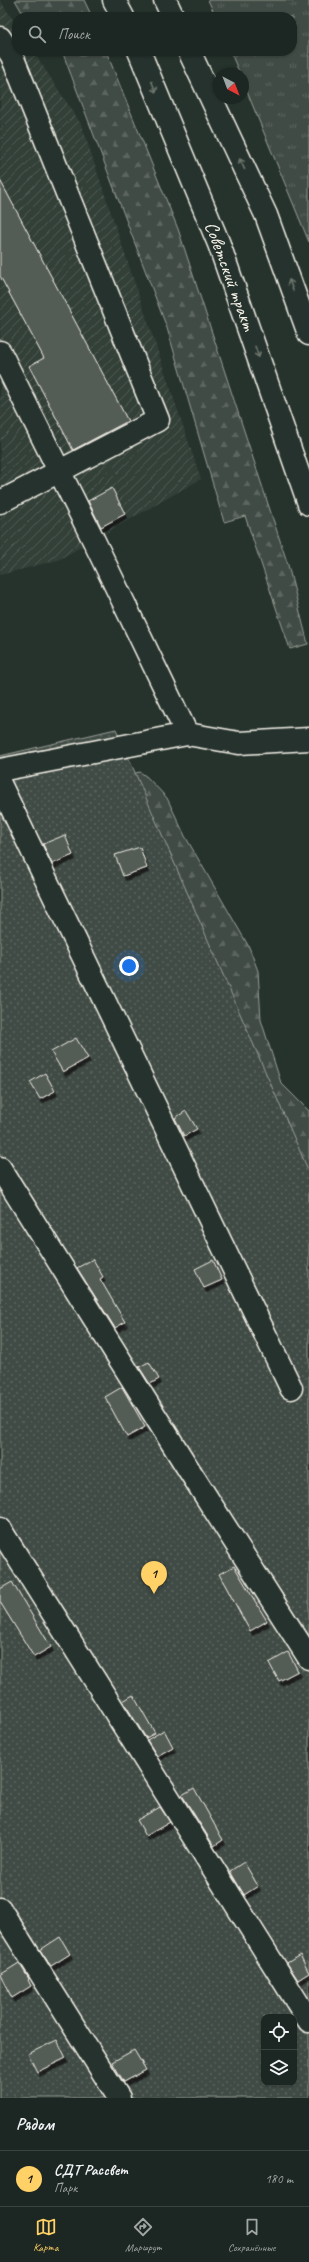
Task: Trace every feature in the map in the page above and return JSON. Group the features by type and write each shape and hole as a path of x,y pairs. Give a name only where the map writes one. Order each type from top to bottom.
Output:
{"main road":[{"path":"114,0 120,12"},
{"path":"165,0 171,12"},
{"path":"0,38 6,59 158,420 59,470 0,502"},
{"name":"Советский тракт","path":"141,56 219,244 309,504"},
{"path":"191,56 266,215 309,334"},
{"path":"0,352 6,381 59,470 186,734"},
{"path":"0,770 186,734 239,743 309,739"},
{"path":"0,784 291,1388"},
{"path":"0,1168 309,1658"},
{"path":"0,1529 309,2021"},
{"path":"0,1909 120,2098"}],"shaded area":[{"path":"0,0 12,18 12,56 36,56 81,124 201,479 58,560 0,575"}],"green space":[{"path":"15,0 84,0 90,12 22,12"},
{"path":"208,0 309,0 309,242 249,97 249,68 237,68 232,56 297,56 297,12 214,12"},
{"path":"64,56 108,56 178,229 288,565 308,644 290,649 245,516 224,522 167,328"},
{"path":"116,729 309,1172 309,2098 0,2098 0,756"},
{"path":"140,772 147,777 167,798 185,836 249,947 258,971 261,1020 281,1083 309,1111 309,1211 131,774"}],"building":[{"path":"0,180 128,421 73,450 29,366 44,358 0,276"},
{"path":"112,488 125,514 101,527 88,501"},
{"path":"65,835 73,855 52,864 43,844"},
{"path":"140,847 147,868 123,876 115,855"},
{"path":"76,1038 88,1058 63,1072 51,1052"},
{"path":"45,1073 55,1091 40,1099 30,1082"},
{"path":"186,1111 197,1129 184,1136 175,1118"},
{"path":"93,1259 103,1277 100,1279 125,1322 115,1328 77,1268"},
{"path":"213,1260 222,1280 204,1288 195,1269"},
{"path":"149,1362 159,1379 150,1384 139,1367"},
{"path":"122,1387 145,1427 127,1437 105,1397"},
{"path":"234,1566 267,1621 250,1631 219,1574"},
{"path":"12,1582 51,1647 34,1657 0,1602 0,1589"},
{"path":"288,1652 298,1671 279,1681 269,1663"},
{"path":"133,1695 155,1733 146,1738 123,1701"},
{"path":"164,1730 173,1747 157,1756 147,1740"},
{"path":"194,1788 223,1840 214,1846 182,1795"},
{"path":"160,1807 170,1822 146,1836 137,1820"},
{"path":"244,1862 258,1886 244,1895 230,1871"},
{"path":"60,1937 70,1954 51,1966 40,1950"},
{"path":"300,1955 309,1973 298,1980 287,1963"},
{"path":"19,1963 29,1979 28,1980 31,1986 12,1998 0,1975"},
{"path":"57,2040 66,2058 37,2072 28,2054"},
{"path":"134,2050 146,2070 124,2082 112,2062"}],"place":[{"name":"СДТ Рассвет","path":"154,1594"}]}
